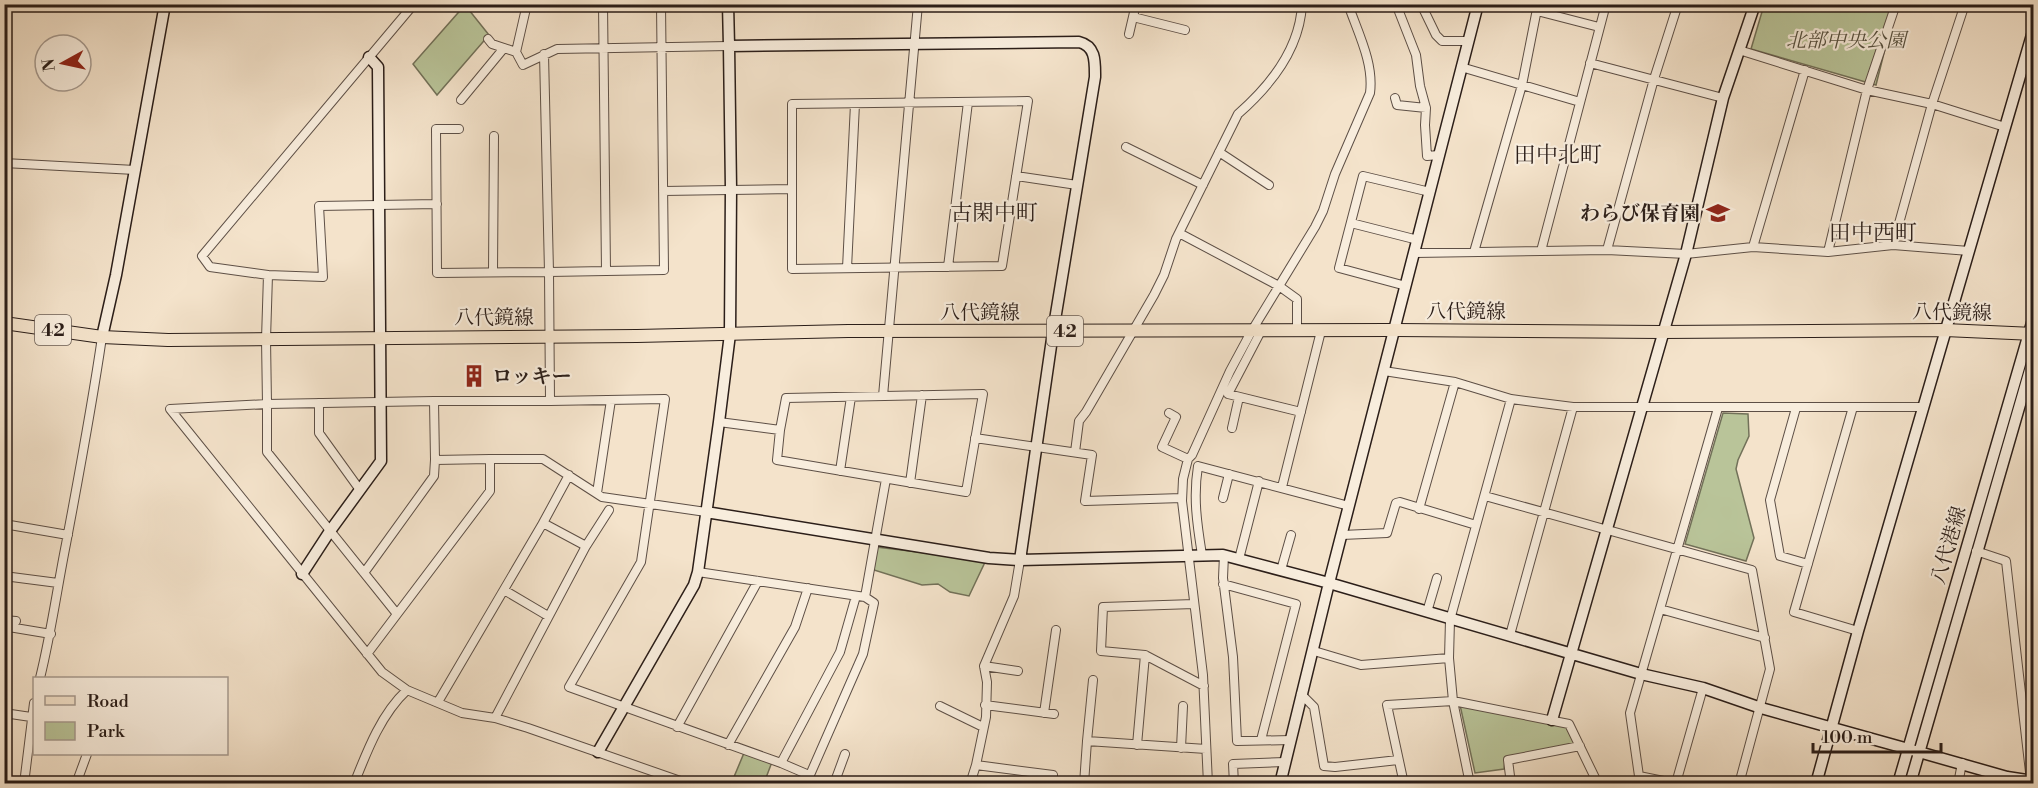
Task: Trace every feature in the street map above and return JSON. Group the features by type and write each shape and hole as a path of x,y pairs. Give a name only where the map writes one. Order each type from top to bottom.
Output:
{"main road":[{"name":"八代鏡線","path":"4,323 102,337 135,339 890,331 1945,330 2032,333"}],"street":[{"path":"40,677 51,634 58,584 91,413 102,337 116,275 165,4"},
{"path":"414,4 202,256 210,267 268,275 323,277 319,206 437,204"},
{"path":"527,4 516,52 523,65 557,49 1063,42 1087,44 1093,51 1095,77 1053,332 1014,596 984,666 987,682 986,705 976,765 970,783"},
{"path":"603,4 606,271"},
{"path":"598,752 694,585 698,572 730,334 731,189 728,4"},
{"path":"883,396 918,4"},
{"path":"1129,34 1136,4"},
{"path":"1075,452 1078,421 1086,412 1164,275 1179,233 1238,114 1253,101 1291,51 1302,4"},
{"path":"1301,412 1228,394 1279,286 1323,211 1335,174 1370,93 1370,70 1348,4"},
{"path":"1396,4 1416,56 1426,108 1427,156 1439,155"},
{"path":"1421,4 1436,35 1442,41 1468,41"},
{"path":"1280,783 1478,4"},
{"path":"1541,251 1606,4"},
{"path":"1607,250 1654,79 1678,4"},
{"path":"1552,720 1686,254 1723,98 1755,4"},
{"path":"1828,252 1867,90 1896,4"},
{"path":"1893,245 1932,104 1965,4"},
{"path":"459,129 436,129 437,273 664,270 661,5"},
{"path":"1474,252 1522,85 1538,8 1599,27"},
{"path":"1133,17 1185,30"},
{"path":"1816,783 1945,330 2005,127 2030,53 2034,28"},
{"path":"488,39 492,44 516,52"},
{"path":"461,100 504,48"},
{"path":"1739,50 1867,90 1932,104 2005,127"},
{"path":"544,54 550,400"},
{"path":"303,574 330,531 381,461 378,67 369,57"},
{"path":"1590,63 1723,98"},
{"path":"1461,67 1580,102"},
{"path":"1753,247 1805,69"},
{"path":"1028,101 1002,266 792,268 792,104 910,102 1028,101"},
{"path":"948,267 968,102"},
{"path":"847,268 855,104"},
{"path":"1396,105 1426,108"},
{"path":"493,271 494,136"},
{"path":"1126,147 1203,185"},
{"path":"1219,152 1269,185"},
{"path":"4,163 135,170"},
{"path":"1016,176 1077,185"},
{"path":"1406,286 1339,268 1364,176 1430,192"},
{"path":"663,191 792,189"},
{"path":"1351,223 1418,240"},
{"path":"1179,233 1279,286 1297,299 1297,331"},
{"path":"1415,253 1607,250 1686,254 1753,247 1828,252 1893,245 1969,251"},
{"path":"268,275 267,452 397,614"},
{"name":"八代港線","path":"1910,783 1913,751 2032,333 2034,316"},
{"path":"1208,783 1204,686 1182,498 1184,479 1188,459 1230,371 1256,331"},
{"path":"1282,487 1321,331"},
{"name":"八代港線","path":"1898,783 1913,751 2034,357"},
{"path":"1384,371 1455,382 1511,399 1573,407 1923,407"},
{"path":"1419,509 1455,382"},
{"path":"983,394 966,492 777,460 786,398 883,396 983,394"},
{"path":"910,483 922,395"},
{"path":"840,471 851,397"},
{"path":"1232,428 1239,397"},
{"path":"689,783 673,781 598,752 495,718 462,713 407,690 381,672 170,409 267,404 665,399 641,561 569,687 781,763 808,779 863,654 874,603 865,597 698,572"},
{"path":"1470,783 1453,700 1449,658 1450,620 1511,399"},
{"path":"597,493 610,400"},
{"path":"364,573 434,476 434,401"},
{"path":"319,403 319,433 360,490"},
{"path":"1510,635 1573,407"},
{"path":"1853,407 1794,612 1858,631"},
{"path":"1703,688 1677,783 1639,779 1630,713 1718,408"},
{"path":"1796,408 1770,500 1780,556 1808,564"},
{"path":"1169,413 1176,417 1162,447 1188,459"},
{"path":"719,422 780,430"},
{"path":"975,438 1092,455 1085,501 1182,498"},
{"path":"367,654 490,491 490,459"},
{"path":"435,460 543,459 602,496 989,558 1020,560 1224,555 1329,583 1641,674 1703,688 1761,708 1962,763 2002,779 2032,781 2006,561 1976,551"},
{"path":"1202,555 1194,489 1198,466 1349,506"},
{"path":"1223,498 1229,474"},
{"path":"438,702 569,476"},
{"path":"865,597 886,479"},
{"path":"1239,559 1258,481"},
{"path":"1485,496 1752,570 1770,669 1739,783"},
{"path":"1342,536 1387,533 1396,503 1400,502 1476,525"},
{"path":"495,718 586,546 609,510"},
{"path":"543,523 586,546"},
{"path":"4,524 68,535"},
{"path":"1281,570 1291,535"},
{"path":"1224,555 1223,584 1233,657 1237,741 1291,740"},
{"path":"4,576 58,584"},
{"path":"1427,612 1437,578"},
{"path":"677,727 758,581"},
{"path":"1223,584 1296,604 1261,740"},
{"path":"728,745 795,627 808,588"},
{"path":"504,590 548,616"},
{"path":"781,763 840,652 856,596"},
{"path":"1194,604 1103,607 1101,651 1145,655 1204,686"},
{"path":"1659,609 1765,638"},
{"path":"11,624 51,634"},
{"path":"1044,713 1056,630"},
{"path":"1314,651 1361,665 1449,658"},
{"path":"1137,745 1145,655"},
{"path":"984,666 1018,671"},
{"path":"1084,783 1093,680"},
{"path":"354,783 394,702 407,690"},
{"path":"1301,694 1314,707 1324,766 1335,767 1398,760"},
{"path":"1404,783 1387,705 1453,700 1569,724 1598,783"},
{"path":"986,705 1054,714"},
{"path":"940,706 983,727"},
{"path":"1181,748 1183,706"},
{"path":"24,783 33,708"},
{"path":"4,713 31,717"},
{"path":"1087,741 1206,749"},
{"path":"1511,783 1508,760 1580,746"},
{"path":"834,783 845,754"},
{"path":"76,783 86,755"},
{"path":"1234,783 1233,764 1285,762"},
{"path":"1958,783 1962,763"},
{"path":"976,765 1053,775"}],"green space":[{"path":"465,5 489,35 437,95 413,64"},
{"name":"北部中央公園","path":"1764,5 1896,5 1876,85 1751,49"},
{"path":"1723,413 1748,414 1749,436 1736,469 1754,538 1746,561 1685,544"},
{"path":"876,547 986,560 969,596 950,592 938,584 922,585 874,570"},
{"path":"1460,705 1566,727 1576,745 1505,760 1504,769 1475,773"},
{"path":"744,753 772,762 764,783 731,784"}],"place":[{"name":"わらび保育園","path":"1718,213"},
{"name":"ロッキー","path":"474,376"}],"district":[{"name":"田中北町","path":"1558,154"},
{"name":"古閑中町","path":"994,212"},
{"name":"田中西町","path":"1873,232"}]}
